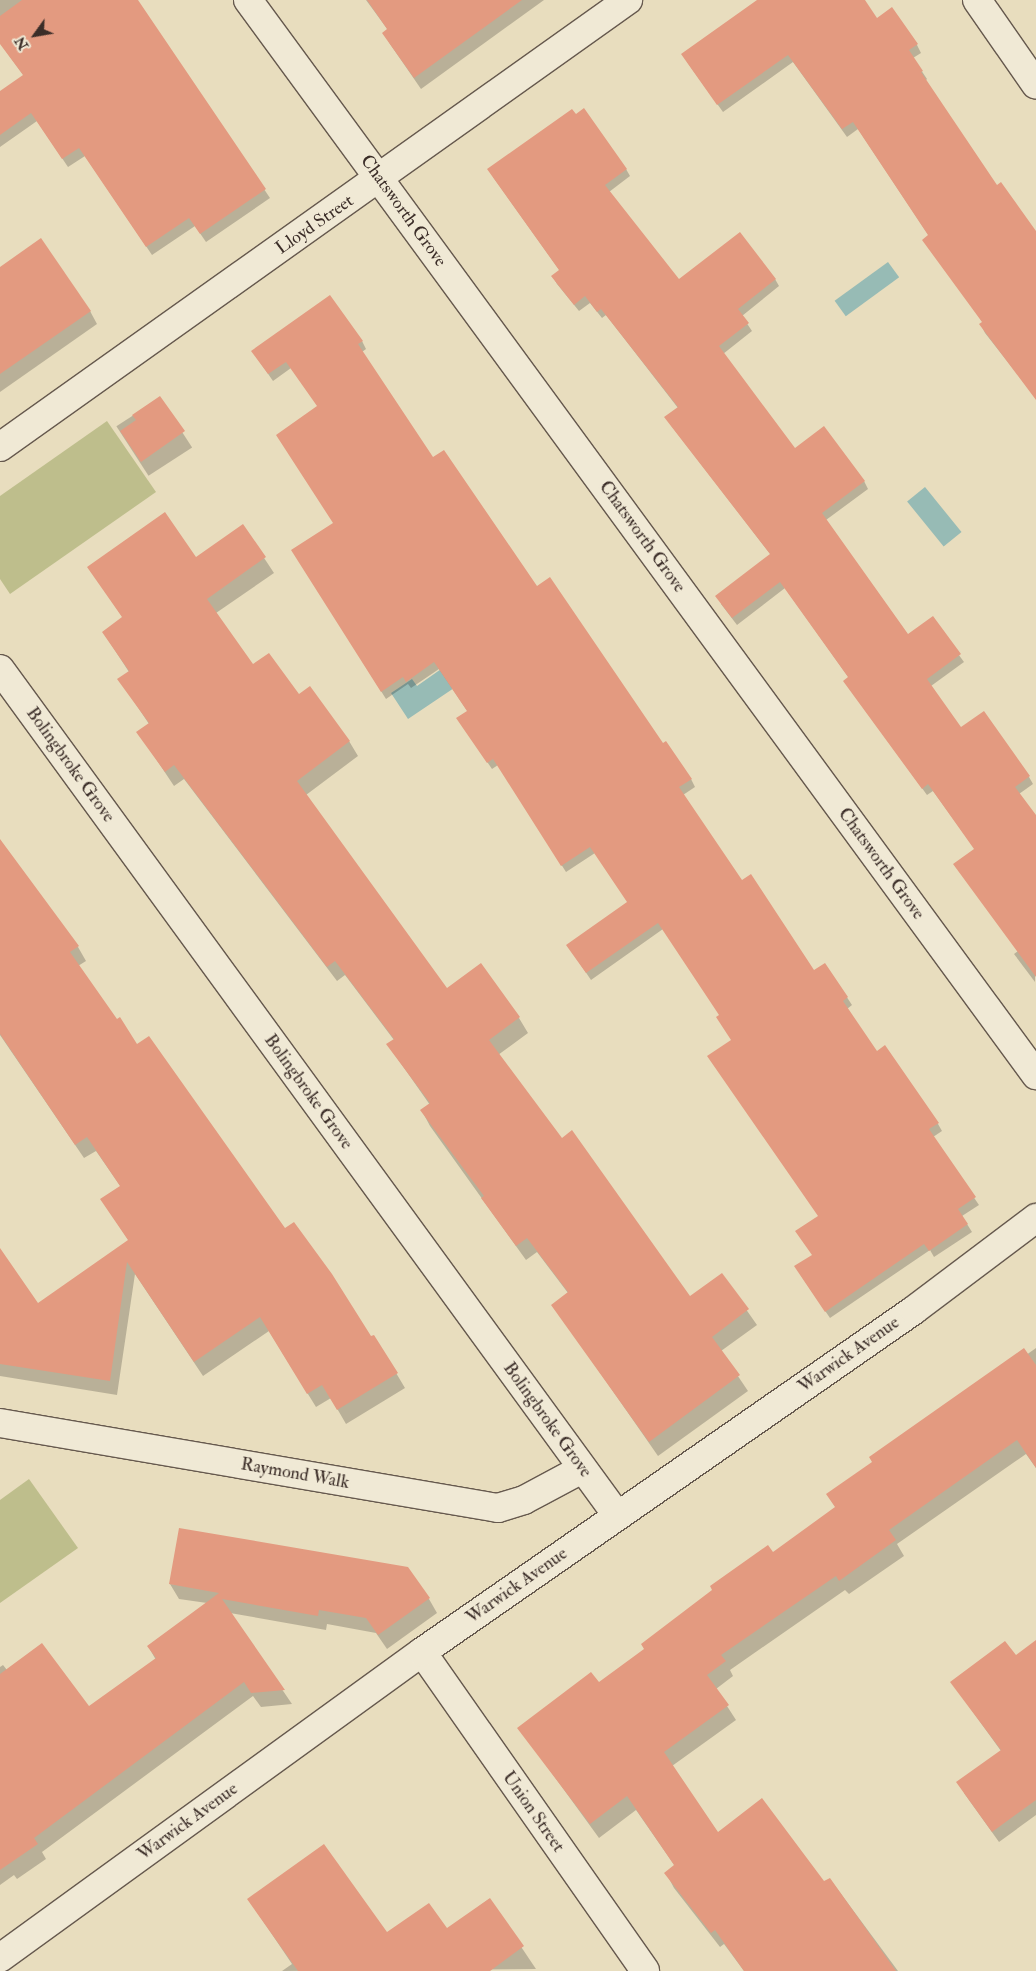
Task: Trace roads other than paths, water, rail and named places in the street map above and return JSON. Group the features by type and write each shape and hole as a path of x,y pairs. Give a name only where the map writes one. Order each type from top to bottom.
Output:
{"street":[{"name":"Chatsworth Grove","path":"248,0 1036,1075"},
{"name":"Lloyd Street","path":"0,447 380,179 628,0"},
{"path":"977,0 1036,85"},
{"name":"Bolingbroke Grove","path":"0,669 617,1515"},
{"name":"Warwick Avenue","path":"0,1958 422,1652 914,1310 1036,1218"},
{"name":"Raymond Walk","path":"0,1423 498,1508 524,1500 582,1469"},
{"name":"Union Street","path":"422,1652 645,1971"}],"water":[{"path":"888,262 899,277 846,316 835,301"},
{"path":"925,487 962,532 944,547 907,501"},
{"path":"444,667 457,686 408,719 391,693 412,679 417,686"}]}
